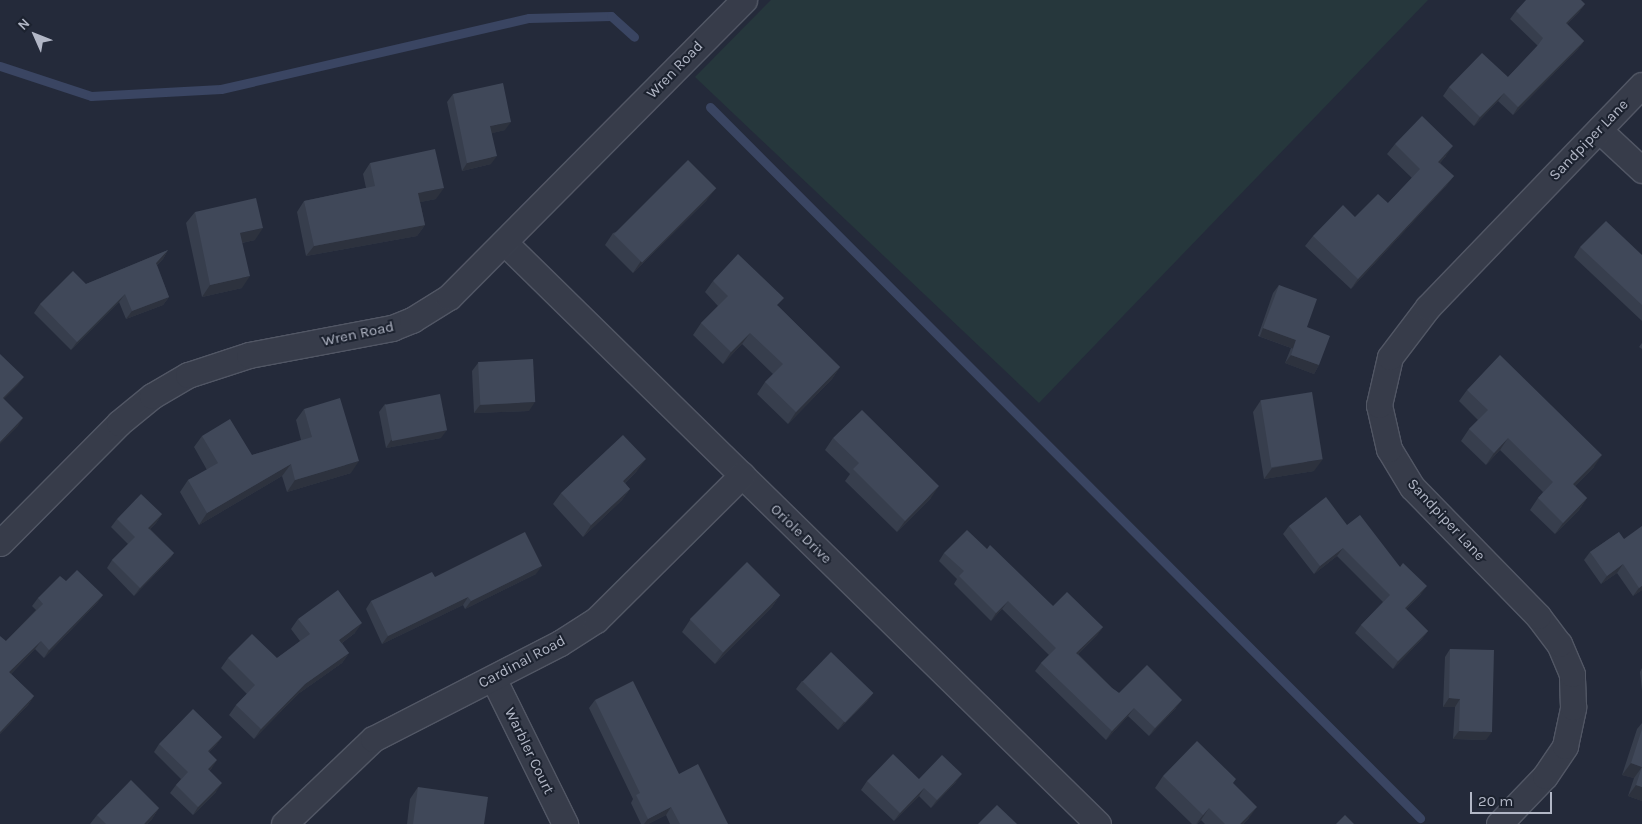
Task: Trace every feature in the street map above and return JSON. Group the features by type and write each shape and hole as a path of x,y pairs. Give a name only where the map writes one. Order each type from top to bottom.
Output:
{"street":[{"name":"Wren Road","path":"0,543 119,423 152,396 188,375 228,360 370,334 412,320 449,298 744,0"},
{"name":"Sandpiper Lane","path":"1499,824 1545,776 1565,746 1573,707 1572,674 1559,644 1538,616 1412,487 1389,449 1380,405 1390,357 1428,307 1642,85"},
{"path":"1599,130 1642,170"},
{"name":"Oriole Drive","path":"505,243 1098,824"},
{"name":"Cardinal Road","path":"284,824 373,739 560,643 596,620 742,475"},
{"name":"Warbler Court","path":"492,678 565,824"}],"shaded area":[{"path":"771,0 1428,0 1039,403 695,77"}],"building":[{"path":"1526,0 1581,0 1585,4 1566,23 1584,41 1518,107 1504,93 1480,117 1449,87 1482,53 1508,77 1538,45 1543,38 1516,11"},
{"path":"503,83 511,122 490,126 497,156 467,163 453,94"},
{"path":"1422,116 1453,146 1438,162 1454,176 1358,279 1313,236 1343,205 1355,217 1378,194 1388,203 1420,169 1395,144"},
{"path":"435,149 444,188 418,193 425,225 314,246 304,201 375,186 370,163"},
{"path":"688,160 716,188 642,263 614,234"},
{"path":"256,198 263,228 240,233 250,276 210,285 195,212"},
{"path":"1606,221 1642,255 1642,305 1580,247"},
{"path":"168,250 156,263 169,297 132,311 125,294 77,342 40,304 73,271 86,284"},
{"path":"738,254 784,298 777,305 840,367 796,412 765,382 783,364 750,333 731,352 701,323 728,296 713,281"},
{"path":"1279,285 1317,299 1307,327 1330,336 1319,365 1291,355 1296,340 1263,328"},
{"path":"0,354 24,377 3,398 23,418 0,442"},
{"path":"1500,355 1602,455 1573,484 1587,498 1563,523 1538,498 1553,482 1508,438 1494,453 1469,429 1488,410 1467,390"},
{"path":"533,359 535,402 480,405 478,362"},
{"path":"1312,392 1323,459 1271,467 1261,400"},
{"path":"440,394 447,430 392,441 385,405"},
{"path":"340,398 359,461 295,480 291,464 207,513 188,480 218,463 202,436 230,419 252,455 312,437 304,409"},
{"path":"862,410 939,486 905,521 853,469 859,463 833,438"},
{"path":"623,435 646,459 623,481 630,489 591,525 561,493"},
{"path":"141,494 162,514 148,528 174,553 140,588 112,560 135,537 117,519"},
{"path":"1326,497 1347,525 1360,515 1400,567 1403,563 1427,586 1405,608 1428,631 1398,661 1361,625 1390,595 1343,548 1320,566 1289,526"},
{"path":"1642,526 1642,586 1639,588 1623,564 1607,576 1590,552 1619,532 1624,539"},
{"path":"967,530 987,549 990,545 1053,606 1067,592 1103,627 1076,653 1112,688 1119,693 1147,665 1182,700 1155,728 1134,708 1112,731 1041,663 1056,648 1008,601 996,613 959,576 964,571 944,553"},
{"path":"525,532 542,566 471,601 468,597 388,636 371,601 432,572 435,577"},
{"path":"747,562 780,595 723,653 690,619"},
{"path":"77,570 103,595 49,650 41,641 9,672 34,696 0,732 0,636 6,641 43,604 38,598 60,576 66,581"},
{"path":"338,590 362,623 339,640 349,653 305,684 261,729 236,705 255,685 228,658 252,634 277,658 310,634 298,619"},
{"path":"1450,649 1494,650 1492,732 1459,731 1460,699 1449,698"},
{"path":"831,652 873,693 845,722 803,681"},
{"path":"633,681 679,774 698,764 728,824 680,824 671,807 648,819 636,795 640,793 595,700"},
{"path":"193,709 222,737 208,751 217,760 208,769 222,783 198,807 176,785 188,772 159,744"},
{"path":"1642,729 1642,767 1631,763"},
{"path":"1197,741 1236,779 1233,783 1257,807 1240,824 1225,824 1209,808 1203,815 1163,776"},
{"path":"893,754 919,779 942,755 962,774 937,800 924,788 900,813 867,781"},
{"path":"1642,767 1642,787 1636,785"},
{"path":"131,780 159,808 144,824 106,824 97,815"},
{"path":"418,787 488,797 484,824 413,824"},
{"path":"997,805 1017,824 978,824"},
{"path":"1345,815 1354,824 1336,824"}],"waterway":[{"path":"0,66 91,96 221,89 529,18 611,16 634,37"},
{"path":"710,107 1420,818"}]}
